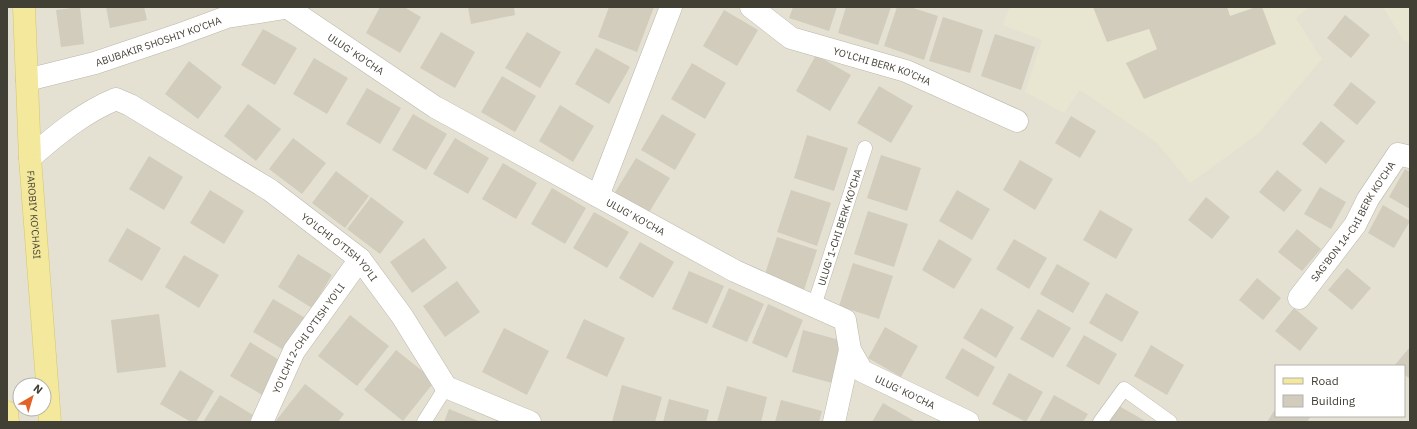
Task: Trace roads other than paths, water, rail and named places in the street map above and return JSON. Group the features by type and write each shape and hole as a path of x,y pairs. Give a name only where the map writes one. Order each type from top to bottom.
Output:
{"main road":[{"name":"FAROBIY KO'CHASI","path":"24,7 30,158 50,422"},
{"path":"7,412 8,422"}],"street":[{"path":"598,196 671,7"},
{"name":"YO'LCHI BERK KO'CHA","path":"751,7 791,38 906,71 1017,121"},
{"name":"ABUBAKIR SHOSHIY KO'CHA","path":"27,80 95,63 227,17 290,8"},
{"name":"ULUG' KO'CHA","path":"290,8 435,107 735,271 845,320 850,350 862,371 968,422"},
{"name":"YO'LCHI O'TISH YO'LI","path":"30,158 53,138 94,110 116,99 130,105 270,190 360,259 402,316 446,387"},
{"name":"SAG'BON 14-CHI BERK KO'CHA","path":"1299,298 1356,225 1368,198 1398,154 1410,157"},
{"name":"YO'LCHI 2-CHI O'TISH YO'LI","path":"262,422 294,351 360,259"},
{"path":"834,422 850,350"},
{"path":"446,387 522,420"}],"lane":[{"name":"ULUG' 1-CHI BERK KO'CHA","path":"814,306 865,148"},
{"path":"424,422 446,387"},
{"path":"1100,422 1124,389 1170,422"}]}
